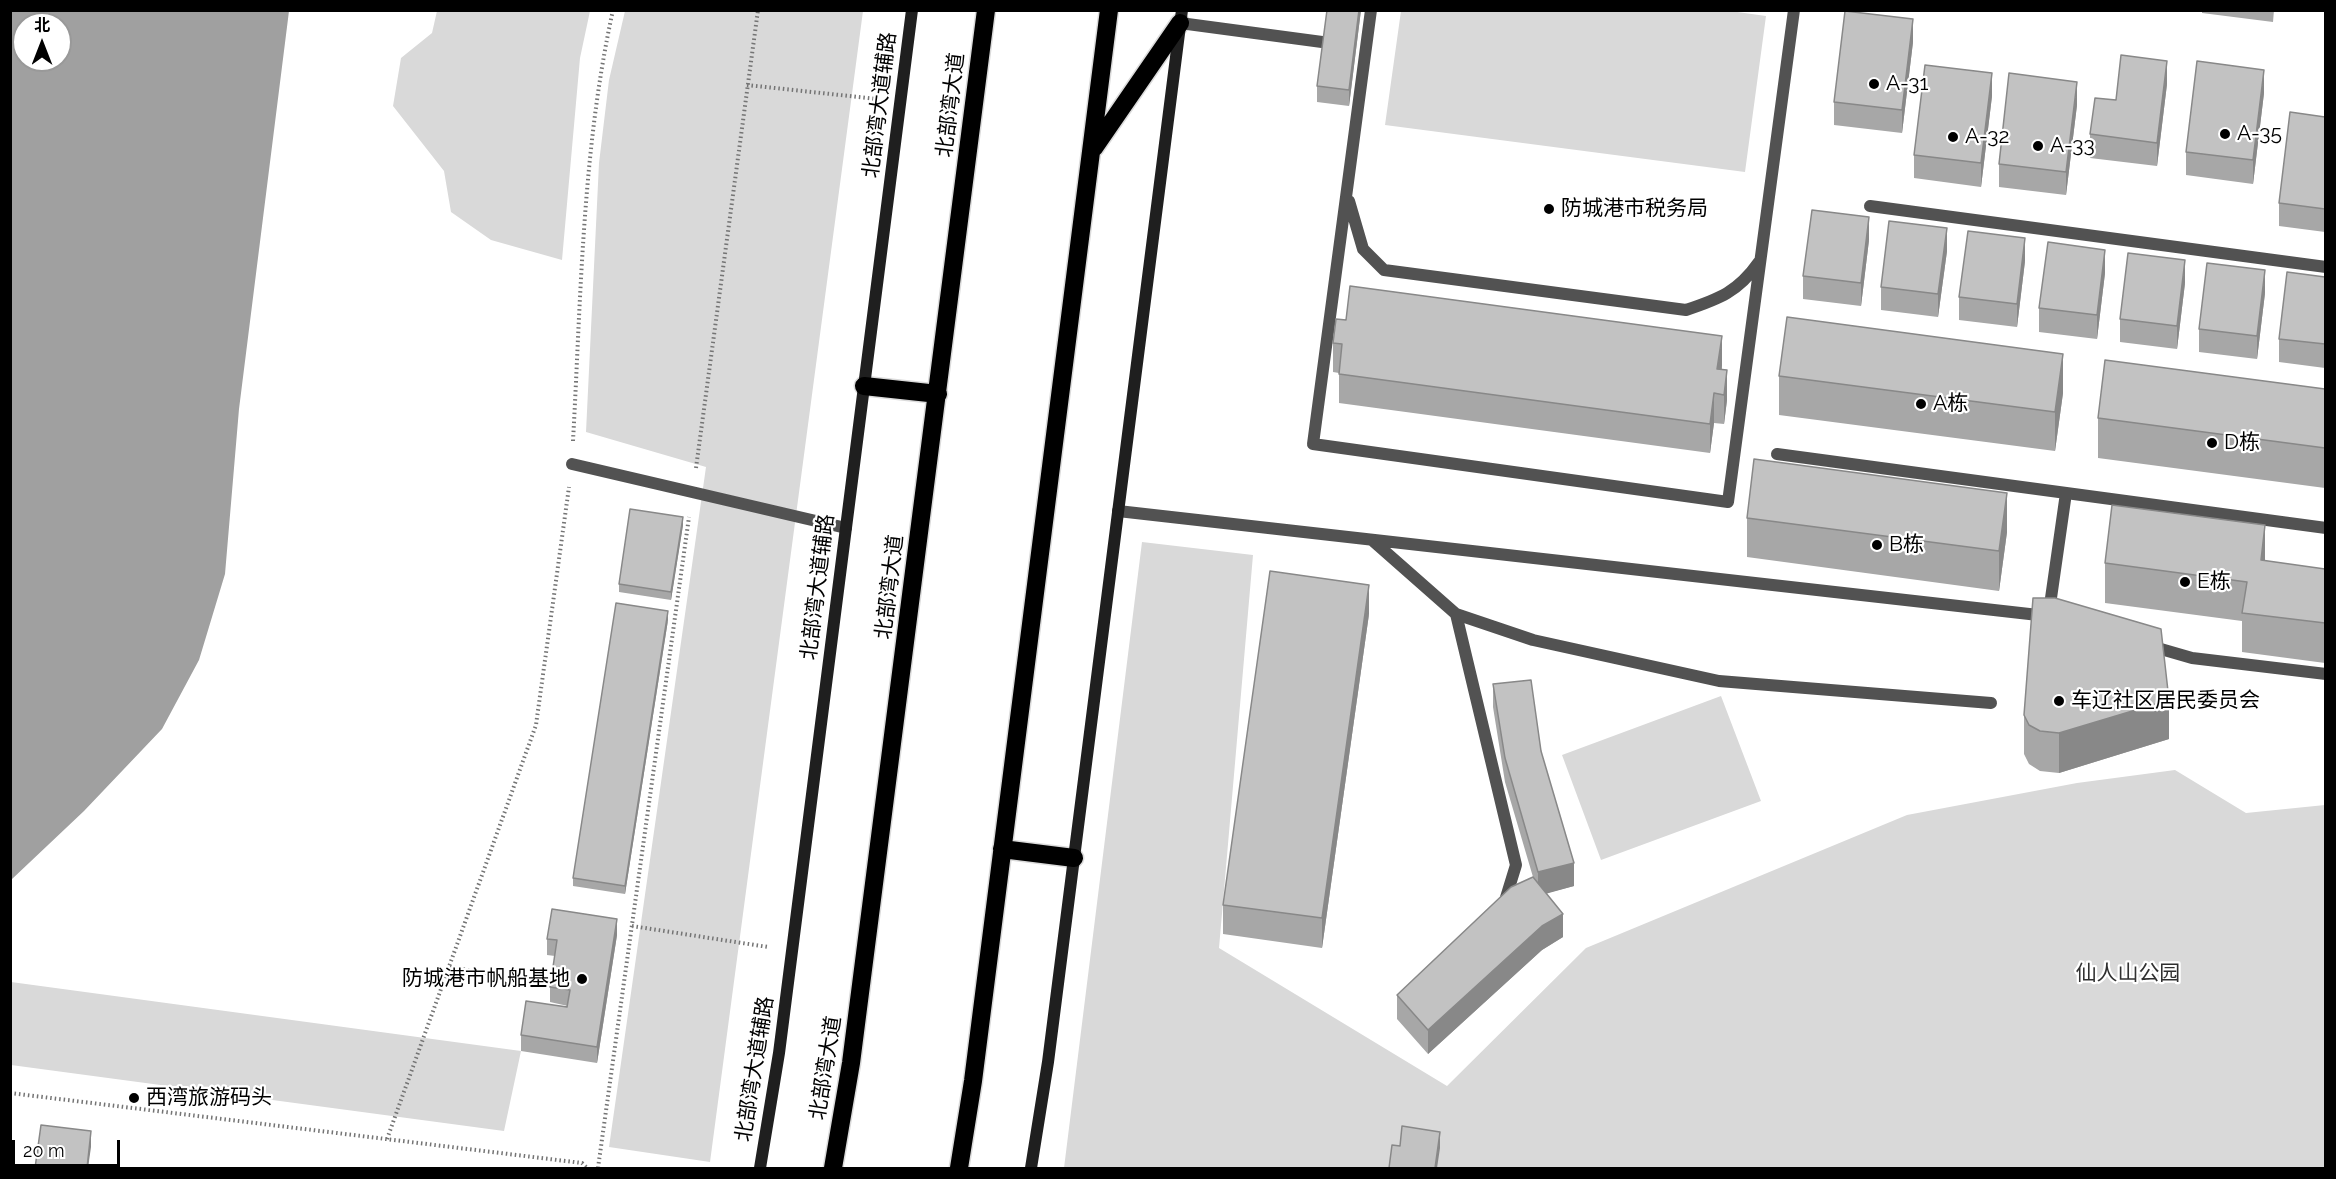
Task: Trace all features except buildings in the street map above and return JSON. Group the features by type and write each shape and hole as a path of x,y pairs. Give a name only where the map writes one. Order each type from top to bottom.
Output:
{"highway":[{"name":"北部湾大道","path":"833,1168 851,1063 986,10"},
{"path":"958,1168 973,1081 1109,10"},
{"path":"1091,152 1181,17"},
{"path":"864,386 938,394"},
{"path":"1002,849 1074,858"}],"main road":[{"name":"北部湾大道辅路","path":"760,1168 792,950 912,10"},
{"path":"1031,1168 1074,858 1181,17"}],"lane":[{"path":"1371,10 1313,444 1728,502 1794,10"},
{"path":"1181,17 1366,48"},
{"path":"1347,191 1354,225 1363,249 1384,270 1686,310 1725,297 1749,276 1761,259"},
{"path":"1870,206 2325,267"},
{"path":"1777,454 2325,528"},
{"path":"572,464 846,528"},
{"path":"1118,512 2054,618 2066,493"},
{"path":"1372,540 1456,614 1533,640 1719,681 1991,703"},
{"path":"1456,614 1516,865 1504,904 1496,913"},
{"path":"2137,642 2192,658 2325,674"}],"path":[{"path":"387,1139 536,725 572,464 587,177 600,71 613,10"},
{"path":"598,1168 758,10"},
{"path":"747,85 900,102"},
{"path":"632,927 792,950"},
{"path":"450,968 527,980"},
{"path":"10,1093 582,1163 587,1168"}],"green space":[{"path":"1723,10 1766,16 1745,172 1385,125 1401,11"},
{"path":"437,11 590,11 580,58 562,260 491,240 451,212 444,171 393,106 401,58 432,33"},
{"path":"625,11 863,11 710,1162 609,1147 706,467 586,432 599,163 609,80"},
{"name":"仙人山公园","path":"1142,542 1253,555 1219,948 1447,1086 1586,948 1907,815 2077,783 2175,770 2246,813 2325,805 2325,1168 1064,1168"},
{"path":"1721,696 1761,801 1601,860 1562,755"},
{"path":"11,982 521,1051 504,1131 11,1065"}],"shaded area":[{"path":"11,10 289,11 239,409 225,574 199,660 162,729 84,811 11,880"}],"place":[{"name":"A-31","path":"1874,84"},
{"name":"A-35","path":"2225,134"},
{"name":"A-32","path":"1953,137"},
{"name":"A-33","path":"2038,146"},
{"name":"防城港市税务局","path":"1549,209"},
{"name":"A栋","path":"1921,404"},
{"name":"D栋","path":"2212,443"},
{"name":"B栋","path":"1877,545"},
{"name":"E栋","path":"2185,582"},
{"name":"车辽社区居民委员会","path":"2059,701"},
{"name":"防城港市帆船基地","path":"582,979"},
{"name":"西湾旅游码头","path":"134,1098"}]}
